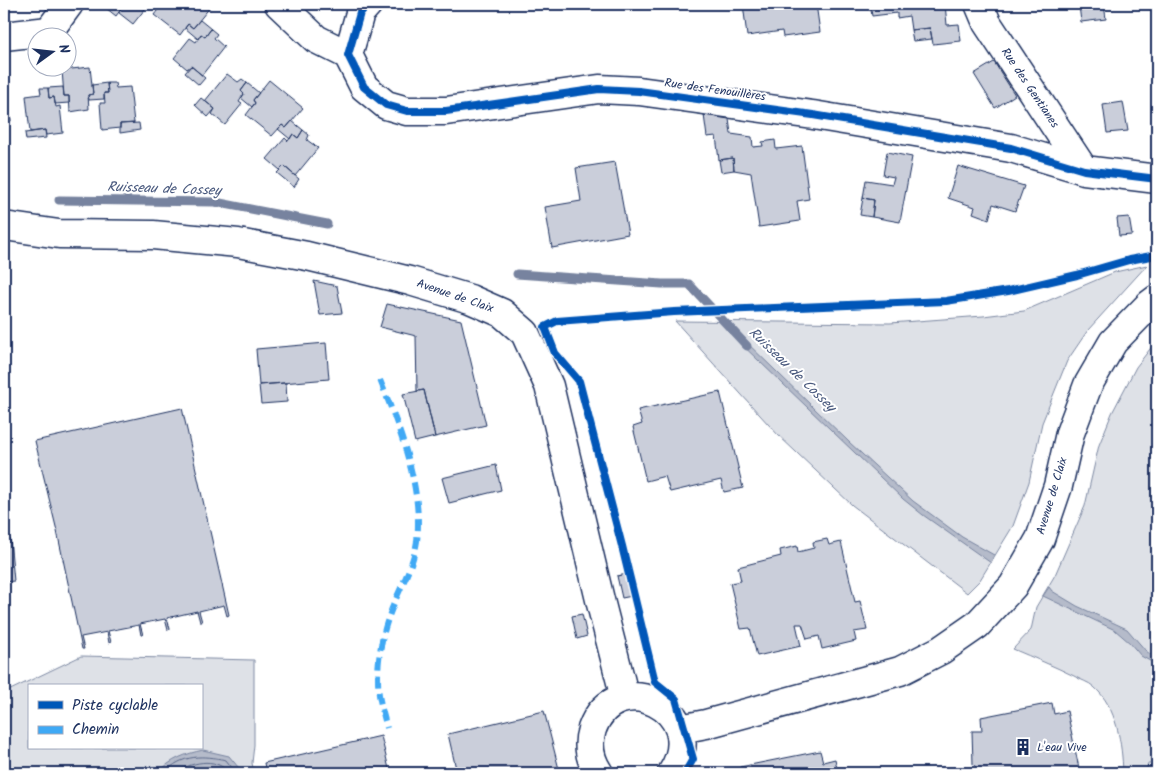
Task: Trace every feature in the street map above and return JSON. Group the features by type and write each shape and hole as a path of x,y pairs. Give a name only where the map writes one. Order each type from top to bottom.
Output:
{"main road":[{"path":"4,36 48,31 69,4"},
{"path":"279,4 316,39 348,55 360,14 368,4"},
{"name":"Rue des Gentianes","path":"979,4 987,23 1084,170"},
{"name":"Rue des Fenouillères","path":"348,55 364,87 386,105 407,112 446,111 599,89 639,91 813,115 1011,148 1084,170 1157,179"},
{"name":"Avenue de Claix","path":"4,226 59,234 153,234 238,243 307,256 410,281 470,299 502,312 524,333 549,386 625,698"},
{"name":"Avenue de Claix","path":"680,730 900,671 941,650 977,625 1013,586 1040,539 1058,486 1070,433 1088,385 1113,342 1157,299"},
{"path":"599,773 590,756 589,737 596,720 608,706 625,698 642,697 659,703 672,714 680,730 682,744 680,760 672,773"}],"shaded area":[{"path":"1147,265 1088,330 1067,361 1042,423 1029,482 1013,526 980,580 967,593 852,505 778,435 675,321 890,323 983,316 1024,311 1115,272"},
{"path":"1157,340 1157,764 1148,764 1146,773 1123,773 1117,727 1102,695 1087,682 1013,649 1031,630 1036,607 1055,575 1085,506 1099,445 1112,413 1136,367"},
{"path":"81,656 254,660 254,745 252,763 254,773 4,773 4,693"}],"water":[{"path":"741,337 913,501 962,537 994,555 991,563 903,499 735,338"},
{"path":"1049,587 1052,591 1077,606 1127,629 1146,651 1157,659 1157,665 1141,656 1115,630 1043,596"},
{"path":"203,750 229,756 243,773 158,773 168,764 179,758"}],"building":[{"path":"101,4 115,4 121,9 116,16"},
{"path":"115,4 149,4 133,24 119,13 121,9"},
{"path":"162,4 207,4 211,6 193,28 188,24 180,35 154,15"},
{"path":"743,4 816,4 820,32 783,37 782,31 747,36"},
{"path":"870,4 945,4 947,25 959,24 961,41 933,44 930,28 911,30 909,16 897,18 897,13 872,16"},
{"path":"1104,4 1106,19 1081,22 1079,5"},
{"path":"1104,4 1120,4 1104,7"},
{"path":"200,20 211,29 205,37 201,34 198,39 185,28 188,24 193,28"},
{"path":"930,28 932,39 913,41 911,30"},
{"path":"211,29 217,34 214,38 224,47 202,75 191,66 187,69 174,58 190,38 196,42 201,34 205,37"},
{"path":"994,62 1015,95 995,108 974,74"},
{"path":"191,66 205,78 199,85 185,73"},
{"path":"90,67 93,94 88,95 89,109 70,112 69,96 64,96 63,78 78,78 78,68"},
{"path":"227,74 238,82 242,79 247,83 241,91 244,94 239,102 242,104 225,125 212,114 215,109 205,101"},
{"path":"269,80 303,108 286,128 282,125 272,136 246,115 255,103 253,100"},
{"path":"107,83 108,93 104,93 104,99 89,100 88,95 93,94 92,85"},
{"path":"107,83 115,83 116,88 130,87 134,123 120,124 120,128 102,130 100,103 105,103 104,93 108,93"},
{"path":"247,83 259,93 253,100 255,103 252,107 241,98 244,94 241,91"},
{"path":"63,87 64,96 69,96 69,103 55,104 54,97 49,98 48,88"},
{"path":"40,88 48,88 49,98 54,97 56,107 60,106 63,133 46,135 45,130 30,132 26,96 41,94"},
{"path":"201,98 215,109 208,117 195,105"},
{"path":"1123,102 1128,131 1107,133 1103,105"},
{"path":"4,111 10,111 11,121 4,122"},
{"path":"704,115 729,119 731,134 752,137 753,147 763,146 762,142 775,140 776,149 802,146 809,199 797,201 800,221 759,227 751,173 734,170 733,158 719,160 716,136 707,137"},
{"path":"292,121 303,130 298,138 293,134 290,139 278,129 282,125 286,128"},
{"path":"139,123 140,130 120,133 120,124"},
{"path":"45,130 46,138 26,140 25,133"},
{"path":"303,130 309,135 307,140 318,148 295,176 284,166 280,170 267,159 285,138 288,141 293,134 298,138"},
{"path":"887,152 912,157 900,222 872,217 874,200 863,198 866,180 892,184 894,177 883,175"},
{"path":"733,158 734,170 721,172 719,160"},
{"path":"615,162 628,234 552,248 545,207 581,201 576,168"},
{"path":"284,166 299,179 294,187 277,173"},
{"path":"958,166 1024,186 1015,211 993,204 989,219 973,213 975,207 948,198"},
{"path":"863,198 874,200 872,217 860,215"},
{"path":"1129,217 1132,235 1119,236 1117,218"},
{"path":"314,281 337,286 342,313 320,315"},
{"path":"387,304 461,320 486,425 435,437 424,390 417,391 416,336 380,327"},
{"path":"326,343 329,379 259,385 256,349"},
{"path":"286,383 287,402 261,404 259,385"},
{"path":"424,390 435,437 415,442 403,394"},
{"path":"720,392 743,488 724,492 721,480 670,492 665,476 646,481 633,427 642,424 638,410"},
{"path":"182,408 229,615 227,616 224,605 199,611 202,622 200,622 197,611 167,618 170,629 168,630 165,619 140,624 143,635 141,635 139,625 108,631 111,642 109,643 107,632 81,637 84,649 82,649 57,531 35,441"},
{"path":"496,465 501,490 449,503 442,478"},
{"path":"10,539 14,581 4,582 4,540"},
{"path":"827,539 829,545 841,542 855,602 860,601 867,630 854,632 856,641 822,649 819,636 807,639 802,624 796,624 801,646 757,656 750,628 741,629 730,583 741,581 738,567 781,556 780,550 797,546 798,552 814,548 813,542"},
{"path":"627,574 632,596 622,598 617,576"},
{"path":"582,614 587,636 577,639 572,616"},
{"name":"L'eau Vive","path":"1052,703 1054,714 1067,711 1080,773 981,773 973,764 972,731 982,731 981,717"},
{"path":"544,711 560,773 457,773 448,734"},
{"path":"381,736 390,773 266,773 264,763"},
{"path":"820,751 823,762 835,759 838,773 740,773 740,767"}],"waterway":[{"name":"Ruisseau de Cossey","path":"59,200 215,202 327,224"},
{"name":"Ruisseau de Cossey","path":"517,274 662,284 689,284 747,346"}],"marked path":[{"path":"380,380 408,459 417,500 418,521 415,551 389,616 383,635 380,655 379,695 387,728"}],"cycle path":[{"path":"368,4 360,13 348,55 364,87 386,105 407,111 446,111 599,89 639,91 813,115 1011,148 1084,170 1157,179"},
{"path":"685,773 693,759 676,699 655,682 579,381 555,353 545,327 557,321 674,312 946,301 1008,291 1077,275 1129,260 1157,255"}],"place":[{"name":"L'eau Vive","path":"1023,747"}]}
